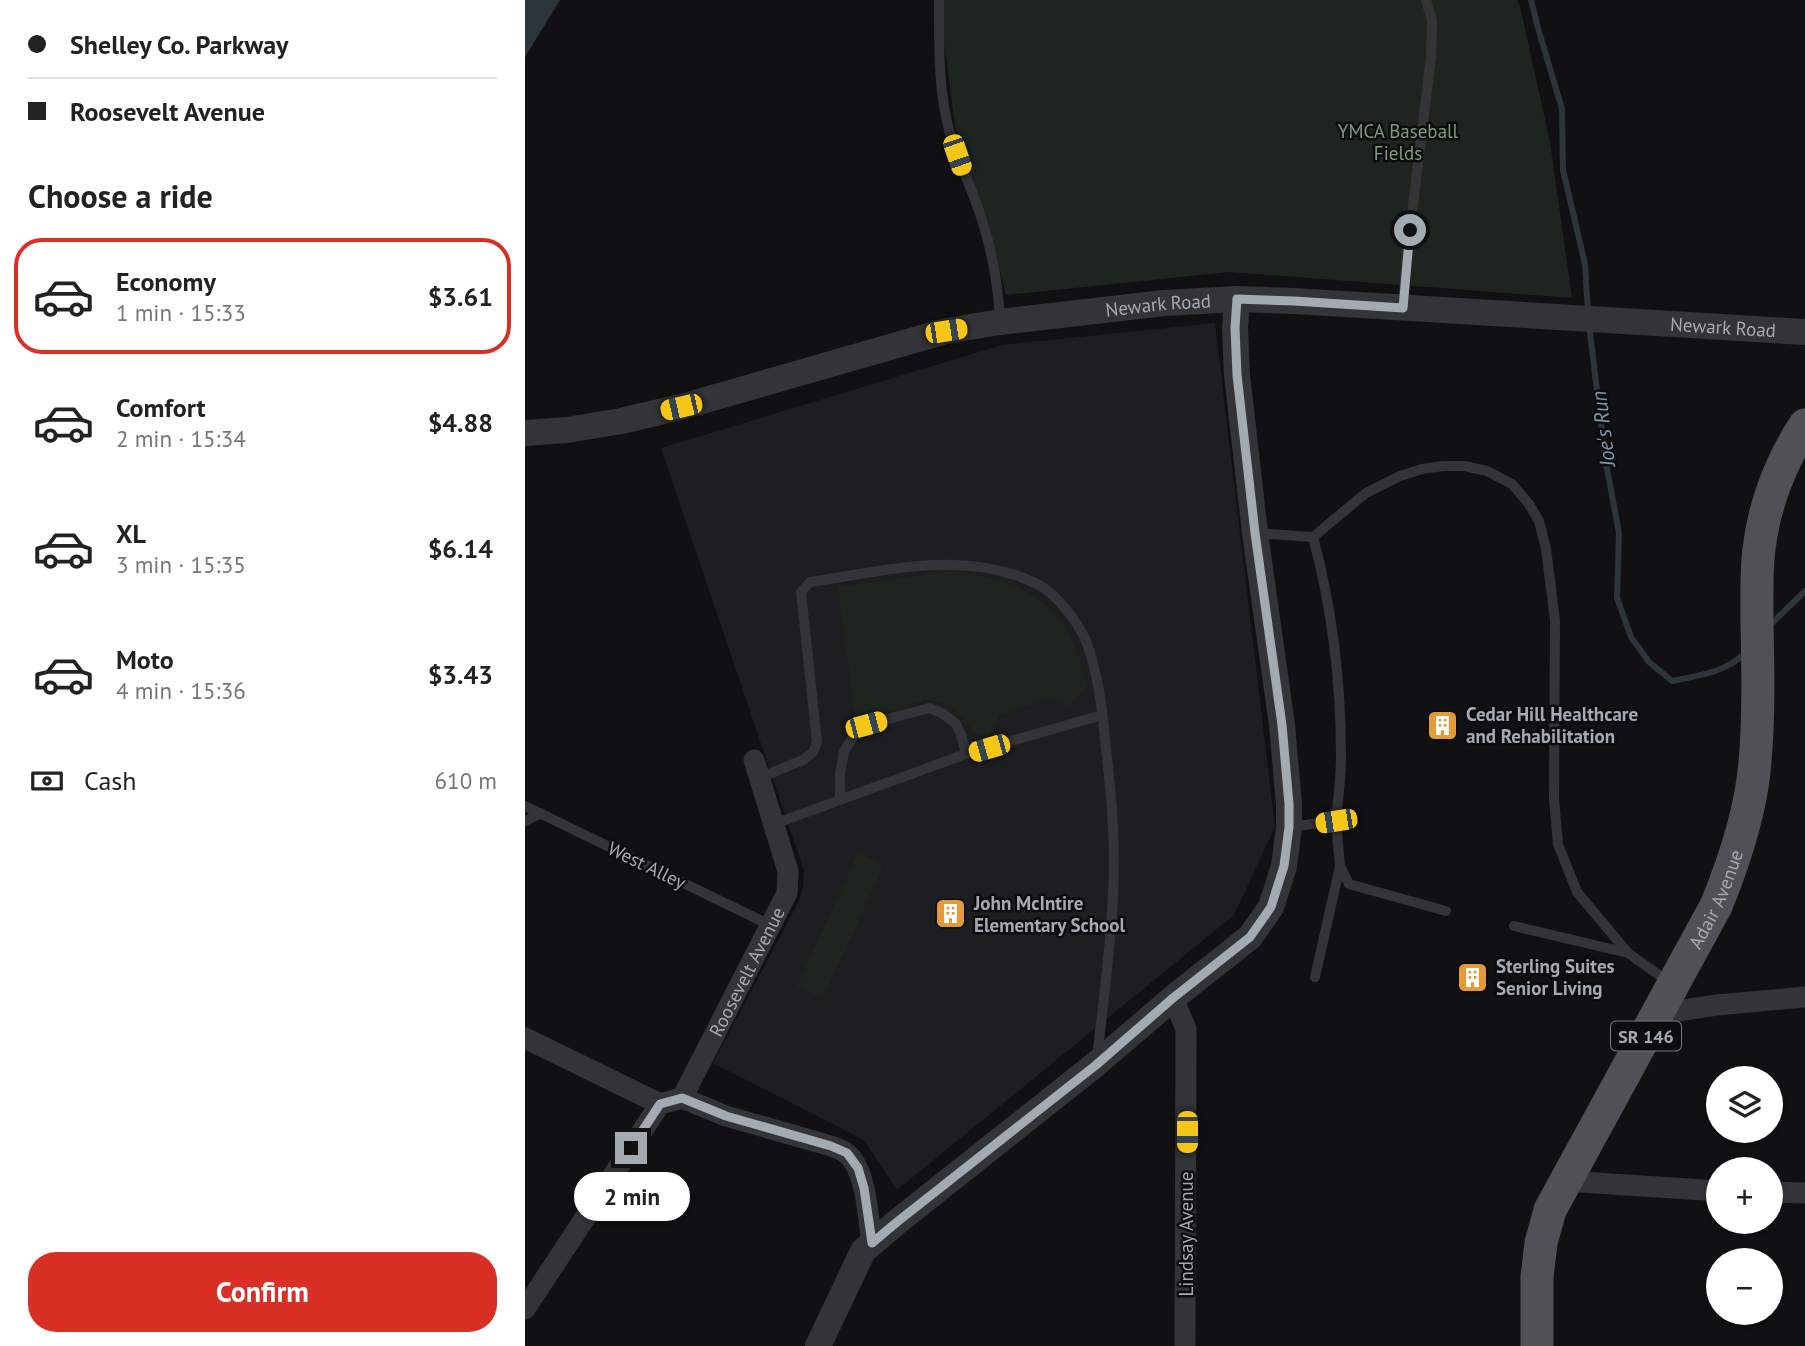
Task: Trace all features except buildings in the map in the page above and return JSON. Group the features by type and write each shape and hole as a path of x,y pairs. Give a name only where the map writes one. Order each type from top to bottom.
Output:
{"main road":[{"name":"Adair Avenue","path":"1537,1346 1537,1277 1541,1243 1550,1210 1716,906 1732,866 1748,809 1755,764 1758,723 1759,546 1781,468 1805,425"}],"street":[{"name":"Newark Road","path":"525,433 567,430 681,407 946,331 1164,303 1237,299 1294,301 1805,332"},
{"path":"818,1346 863,1251 1096,1065 1173,998 1250,937 1271,907 1284,866 1289,827 1287,761 1255,533 1237,375 1237,299"},
{"name":"Roosevelt Avenue","path":"682,1098 787,893 788,871 757,769"},
{"path":"1665,1000 1738,1003 1805,997"},
{"name":"Lindsay Avenue","path":"1173,998 1186,1029 1185,1346"},
{"path":"525,1038 660,1104"},
{"path":"527,1302 660,1104 682,1098 726,1116 847,1153 858,1168 864,1188 872,1243"},
{"path":"1565,1181 1706,1190"},
{"path":"1783,1192 1805,1193"}],"lane":[{"path":"939,0 943,99 950,134 975,197 989,242 999,295 1000,322"},
{"path":"1403,308 1431,57 1431,20 1426,0"},
{"path":"1255,533 1313,537 1366,493 1400,476 1422,469 1464,466 1487,471 1512,484 1539,521 1546,549 1555,620 1554,800 1558,844 1577,892 1665,1000"},
{"path":"1313,537 1333,635 1341,757 1336,821 1340,866 1315,977"},
{"path":"757,769 803,760 813,752 817,742 801,592 810,582 940,563 996,569 1041,586 1072,617 1085,640 1094,668 1103,715 1114,827 1114,894 1096,1065"},
{"path":"840,800 840,774 844,751 853,737 866,725 929,708 942,713 955,724 966,754"},
{"path":"774,824 966,754 1103,715"},
{"name":"West Alley","path":"525,806 770,925"},
{"path":"525,821 541,813"},
{"path":"1289,827 1336,821"},
{"path":"1340,866 1349,884 1445,911"},
{"path":"1514,926 1628,953"}],"shaded area":[{"path":"525,0 560,0 525,57"},
{"path":"1215,323 1275,827 1234,915 897,1190 864,1140 713,1063 800,899 804,871 661,448 1002,345"}],"green space":[{"name":"YMCA Baseball Fields","path":"944,0 1517,0 1550,142 1572,298 1230,272 1006,295 988,222 956,134 944,41"},
{"path":"946,572 1000,580 1041,601 1069,635 1080,659 1087,687 1068,706 1048,699 1000,715 985,738 974,731 952,708 934,701 924,700 856,721 838,587"},
{"path":"858,853 884,865 823,998 797,986"}],"waterway":[{"name":"Joe's Run","path":"1531,0 1562,109 1563,170 1585,264 1588,313"},
{"name":"Joe's Run","path":"1589,324 1605,458 1619,533 1617,598 1631,637 1649,662 1672,681 1721,669 1745,653"},
{"name":"Joe's Run","path":"1769,626 1805,591"}],"place":[{"name":"Cedar Hill Healthcare and Rehabilitation","path":"1443,725"},
{"name":"John McIntire Elementary School","path":"951,914"},
{"name":"Sterling Suites Senior Living","path":"1473,977"}],"route":[{"path":"631,1148 660,1104 682,1098 726,1116 831,1146 847,1153 858,1168 864,1188 872,1243 1096,1065 1173,998 1250,937 1271,907 1284,866 1289,804 1287,761 1255,533 1237,375 1237,299 1403,308 1410,230"}]}
